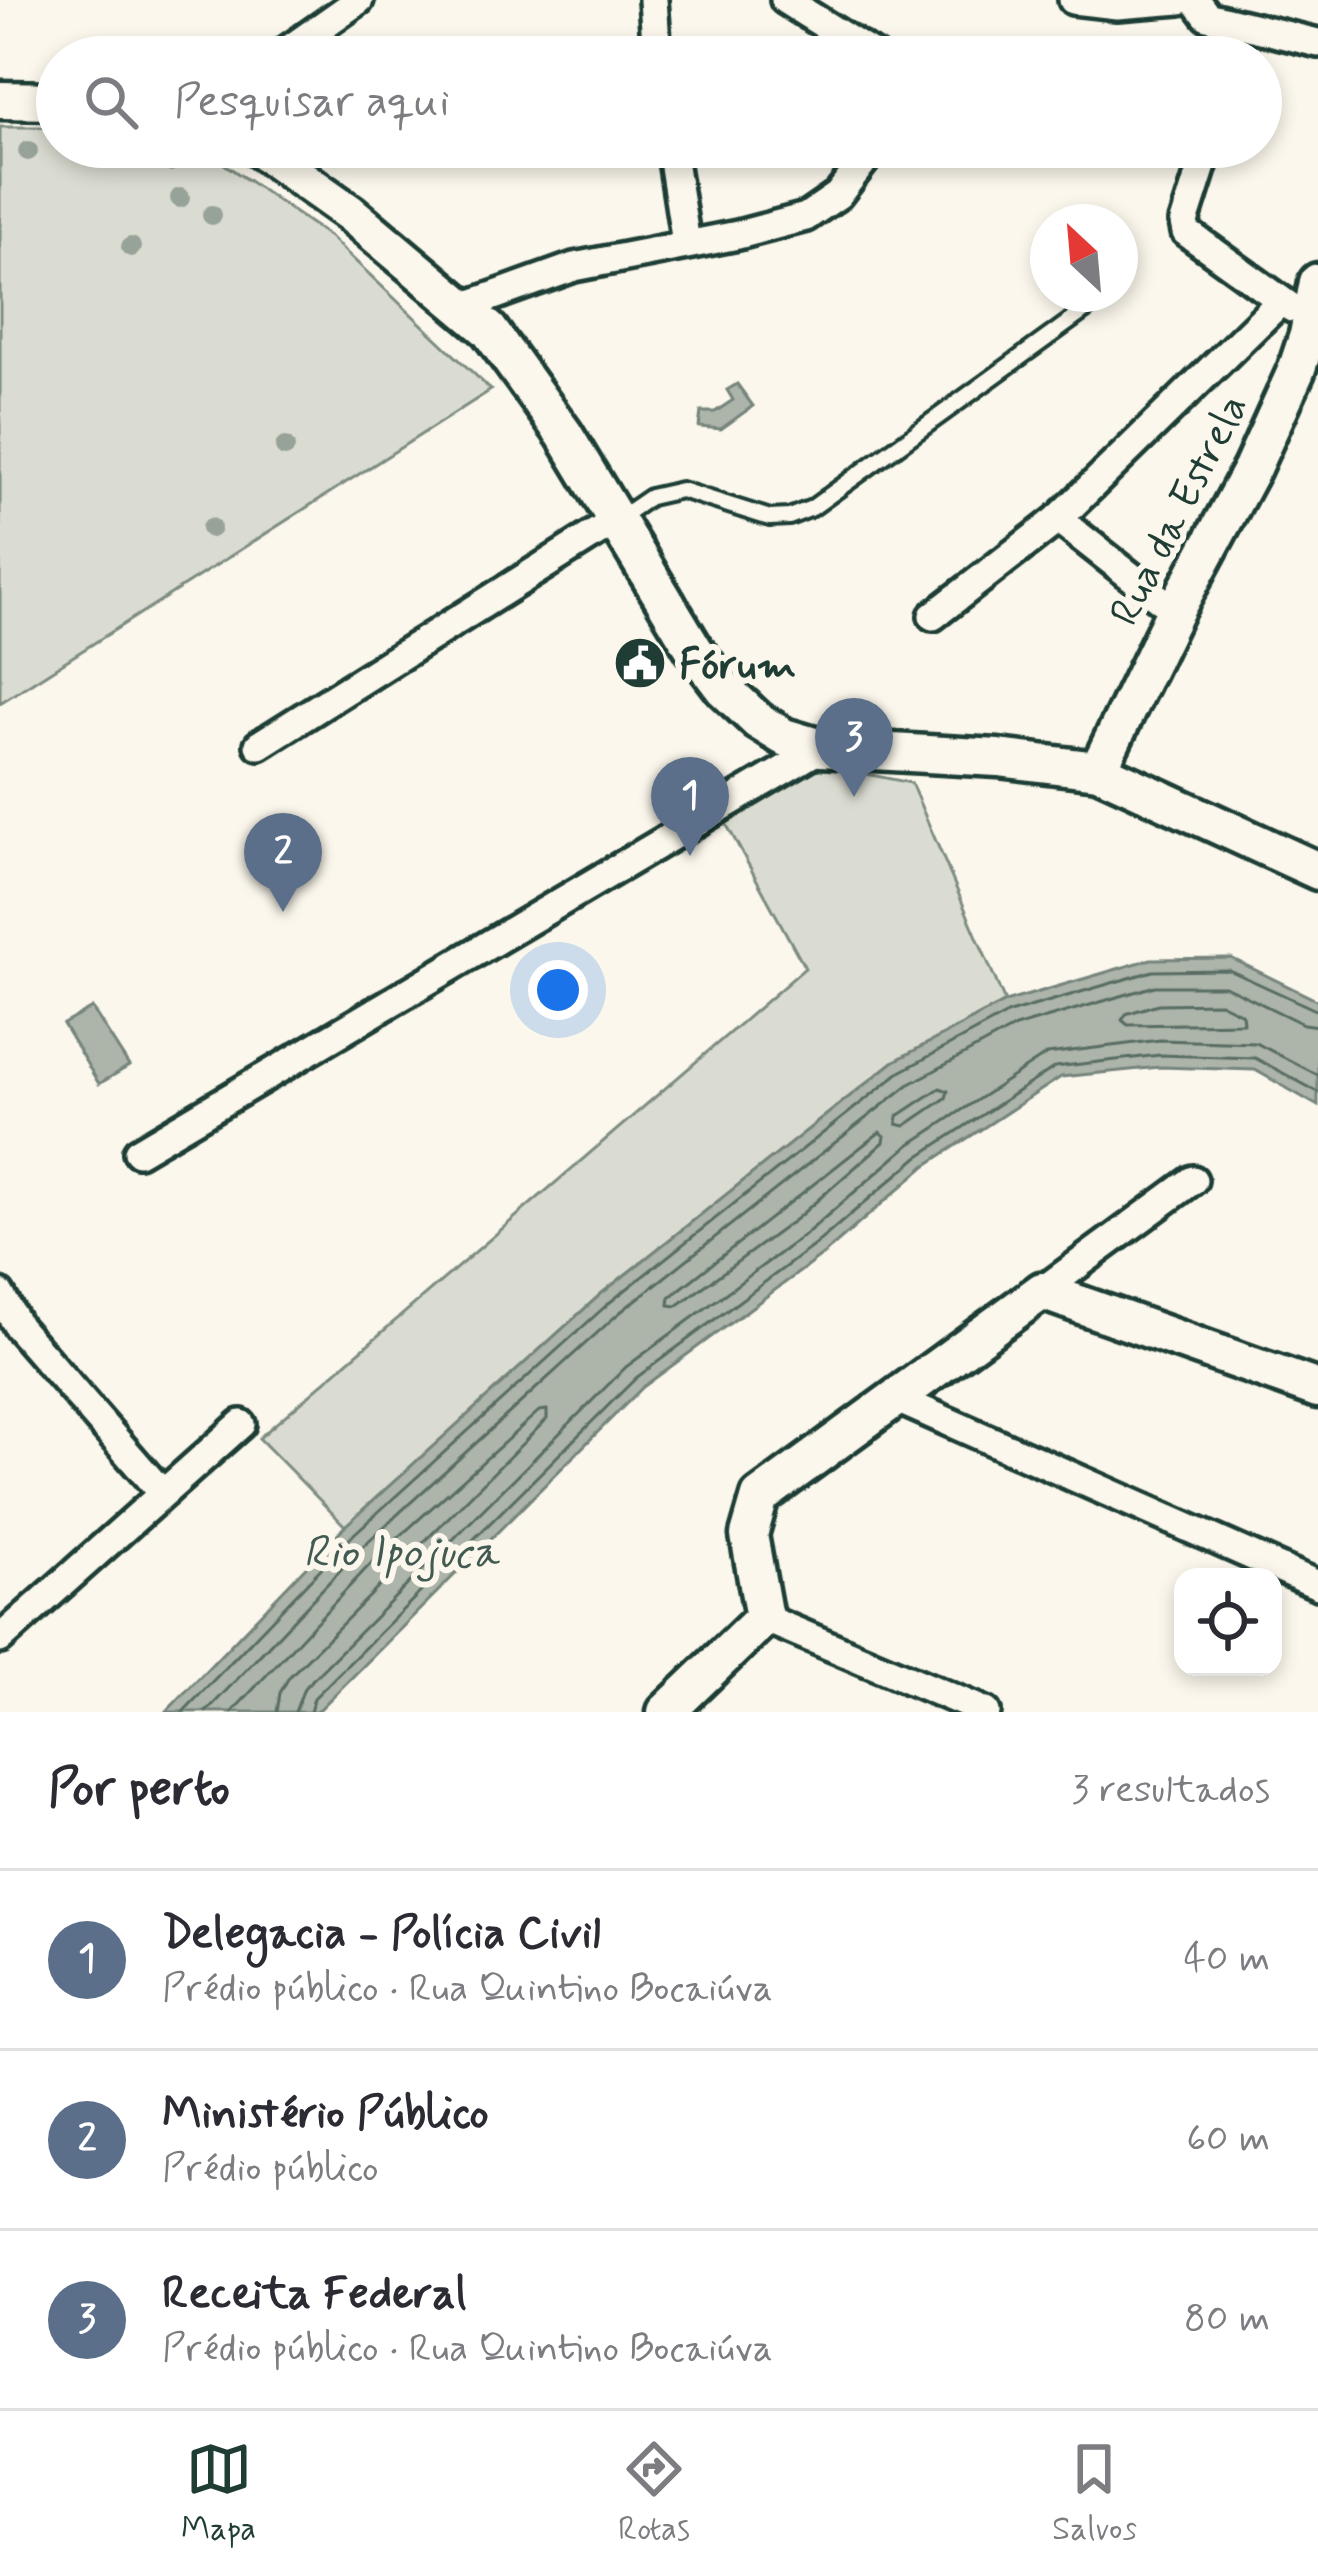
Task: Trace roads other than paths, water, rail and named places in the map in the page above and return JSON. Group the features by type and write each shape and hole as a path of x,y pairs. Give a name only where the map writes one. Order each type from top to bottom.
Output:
{"main road":[{"path":"0,100 36,101"},
{"path":"287,168 350,213 489,329 564,434 694,651 758,722 784,737 821,748 998,758 1098,770 1318,871"},
{"name":"Rua da Estrela","path":"1098,770 1175,610 1252,468 1296,371 1309,296"},
{"path":"666,1712 764,1618 748,1535 760,1497 1042,1292 1318,1389"}],"street":[{"path":"307,36 358,0"},
{"path":"653,0 656,36"},
{"path":"785,0 842,36"},
{"path":"1073,0 1117,5 1180,0"},
{"path":"1195,0 1207,16 1318,43"},
{"path":"1244,36 1246,28"},
{"path":"674,168 686,243"},
{"path":"463,307 574,267 767,229 821,210 859,168"},
{"path":"933,616 1058,519 1309,296 1186,232 1184,222 1201,168"},
{"path":"259,745 618,519"},
{"path":"1058,519 1175,610"},
{"path":"138,1152 821,748"},
{"path":"1042,1292 1193,1180"},
{"path":"0,1294 9,1335 162,1493"},
{"path":"897,1399 1318,1585"},
{"path":"0,1639 242,1424"},
{"path":"764,1618 986,1712"},
{"path":"910,1712 938,1694"}],"lane":[{"path":"618,519 650,497 681,490 770,518 812,508 1082,312"}],"water":[{"path":"737,384 753,406 721,429 699,427 701,412 715,412 733,400 727,390"},
{"name":"Rio Ipojuca","path":"1231,958 1318,1001 1318,1106 1255,1070 1160,1067 1061,1077 925,1166 824,1254 643,1387 317,1712 166,1712 345,1526 601,1294 893,1062 1005,1002 1151,959"},
{"path":"92,1008 129,1066 99,1084 63,1024"}],"place":[{"name":"Fórum","path":"640,663"},
{"name":"Receita Federal","path":"854,797"},
{"name":"Delegacia - Polícia Civil","path":"690,856"},
{"name":"Ministério Público","path":"283,912"}]}
